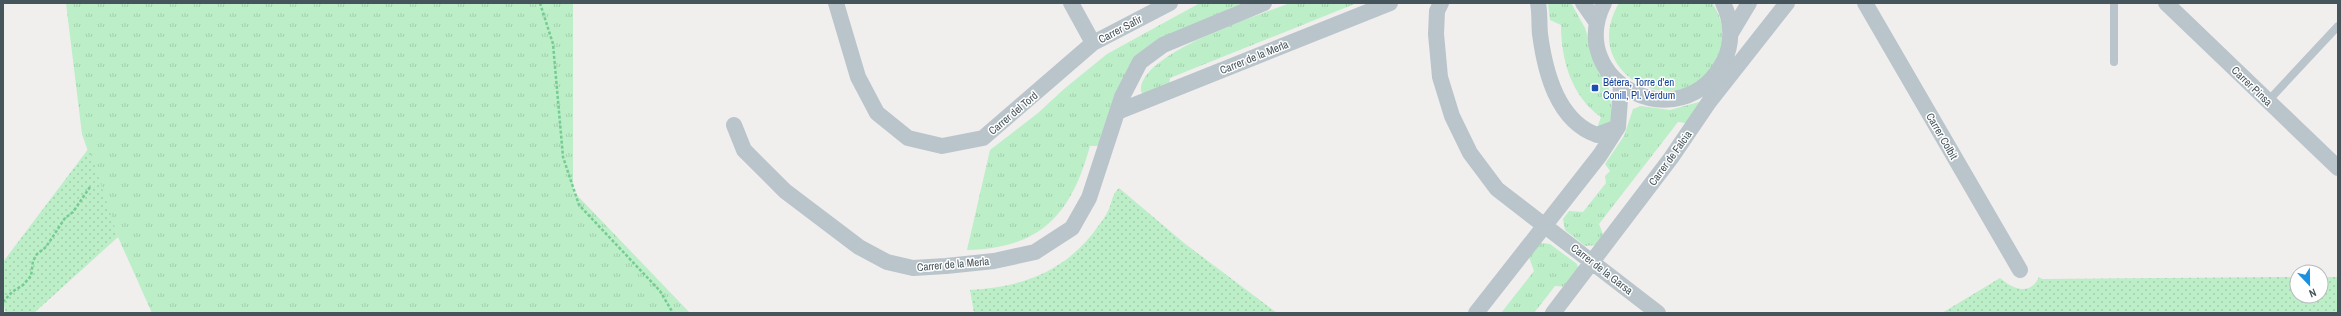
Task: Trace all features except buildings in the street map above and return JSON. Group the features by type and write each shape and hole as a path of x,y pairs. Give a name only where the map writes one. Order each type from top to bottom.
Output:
{"street":[{"name":"Carrer del Tord","path":"836,3 858,77 878,113 908,138 942,146 983,138 1093,43"},
{"path":"1071,3 1093,43"},
{"name":"Carrer Safir","path":"1093,43 1170,3"},
{"name":"Carrer de la Merla","path":"734,126 744,150 785,191 859,247 887,262 912,268 994,261 1034,252 1072,228 1089,198 1122,97 1140,62 1163,45 1264,3"},
{"name":"Carrer de la Merla","path":"1117,112 1390,3"},
{"name":"Carrer de la Garsa","path":"1441,3 1437,11 1436,34 1440,77 1452,116 1470,153 1497,189 1658,313"},
{"path":"1538,3 1540,34 1548,72 1553,90 1563,108 1583,130 1590,133 1597,135 1618,127"},
{"path":"1583,3 1597,23"},
{"path":"1604,3 1597,23 1597,40 1601,57 1609,73 1621,85 1640,96 1661,100 1682,98 1702,88 1718,73 1727,54 1731,33 1749,3"},
{"path":"1723,3 1727,13 1731,33"},
{"name":"Carrer de Falcia","path":"1553,313 1671,158 1709,102 1787,3"},
{"name":"Carrer Colbit","path":"1865,3 2020,270"},
{"name":"Carrer Pinsa","path":"2166,3 2338,168"},
{"path":"1476,313 1600,155 1618,127 1621,85"}],"lane":[{"path":"2114,3 2114,62"},
{"path":"2268,101 2338,26"}],"path":[{"path":"540,3 553,44 564,157 579,205 660,291 673,313"},
{"path":"3,302 12,292 23,285 31,276 33,261 37,254 46,247 65,218 73,212 90,187"}],"green space":[{"path":"66,3 573,3 573,191 690,313 152,313 118,237 82,134"},
{"path":"1200,3 1243,3 1162,39 1100,146 1090,146 1073,191 1062,209 1049,223 1033,234 1015,243 993,248 967,250 990,150 1038,113 1064,89 1107,54"},
{"path":"1290,3 1357,3 1170,78 1168,93 1142,93 1141,91 1145,77 1159,63 1179,50 1203,37"},
{"path":"1548,3 1571,3 1585,28 1595,61 1610,91 1612,122 1597,128 1601,117 1582,99 1575,88 1563,51 1561,25 1550,20"},
{"path":"1619,3 1712,3 1721,20 1723,40 1720,52 1705,76 1685,88 1663,91 1641,85 1623,72 1612,53 1609,30"},
{"path":"1701,102 1692,124 1678,122 1599,224 1604,237 1597,245 1585,246 1565,230 1563,219 1569,211 1583,212 1606,183 1605,176 1610,171 1605,164 1624,136 1633,109 1641,106 1670,110"},
{"path":"89,148 118,237 34,313 6,313 3,303 3,262"},
{"path":"1119,188 1184,243 1277,313 974,313 970,290 1008,285 1026,280 1043,274 1058,265 1073,254 1099,225 1109,210 1114,194"},
{"path":"1542,243 1550,244 1577,264 1578,268 1569,287 1555,286 1534,313 1501,313 1534,271 1529,257 1537,245"},
{"path":"2039,277 2042,279 2289,277 2289,304 2329,304 2329,277 2338,277 2338,313 1942,313 2000,278 2009,285 2020,289 2031,287"}],"place":[{"name":"Bétera, Torre d'en Conill, Pl. Verdum","path":"1595,88"}]}
